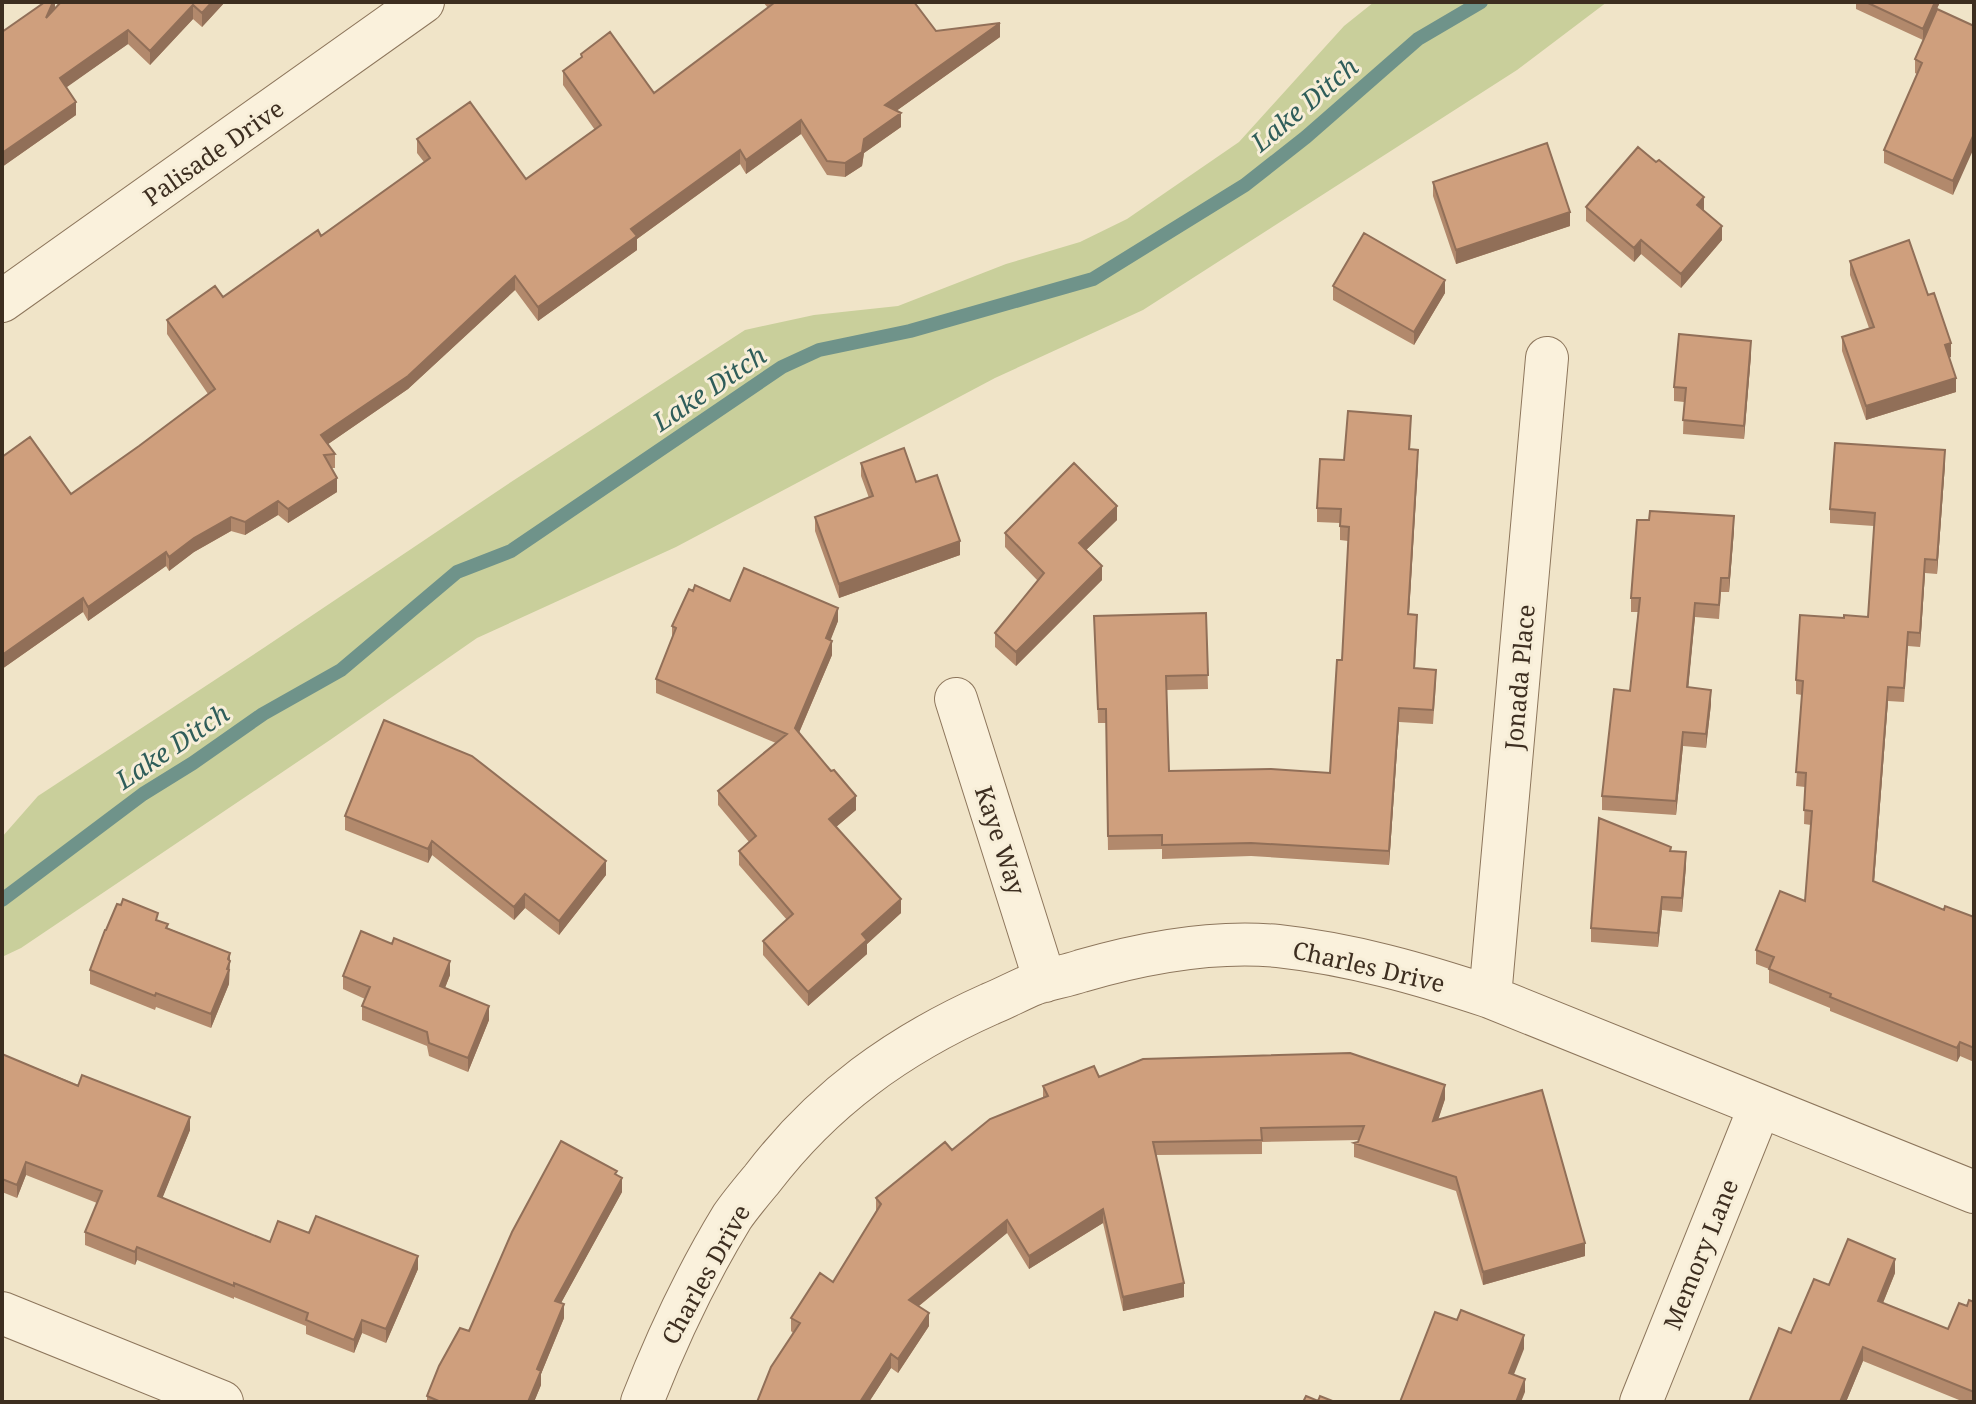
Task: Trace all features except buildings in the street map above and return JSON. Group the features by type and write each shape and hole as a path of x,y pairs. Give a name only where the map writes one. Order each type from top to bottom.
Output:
{"street":[{"name":"Palisade Drive","path":"2,301 423,2"},
{"name":"Jonada Place","path":"1490,997 1547,358"},
{"name":"Kaye Way","path":"956,699 1045,981"},
{"name":"Charles Drive","path":"642,1402 697,1277 734,1215 781,1154 863,1076 958,1018 1034,985 1114,962 1185,949 1276,946 1338,955 1422,974 1490,997 1974,1192"},
{"name":"Memory Lane","path":"1641,1402 1760,1106"},
{"path":"2,1313 222,1402"}],"green space":[{"path":"1374,2 1607,2 1517,70 1143,310 995,378 676,547 477,638 21,948 2,957 2,837 38,796 745,330 814,315 898,306 1006,264 1080,242 1127,219 1239,142 1344,26"}],"waterway":[{"name":"Lake Ditch","path":"2,900 143,794 263,714 341,670 457,572 511,551 782,367 819,350 910,331 1093,279 1245,185 1306,137 1418,39 1481,2"}]}
